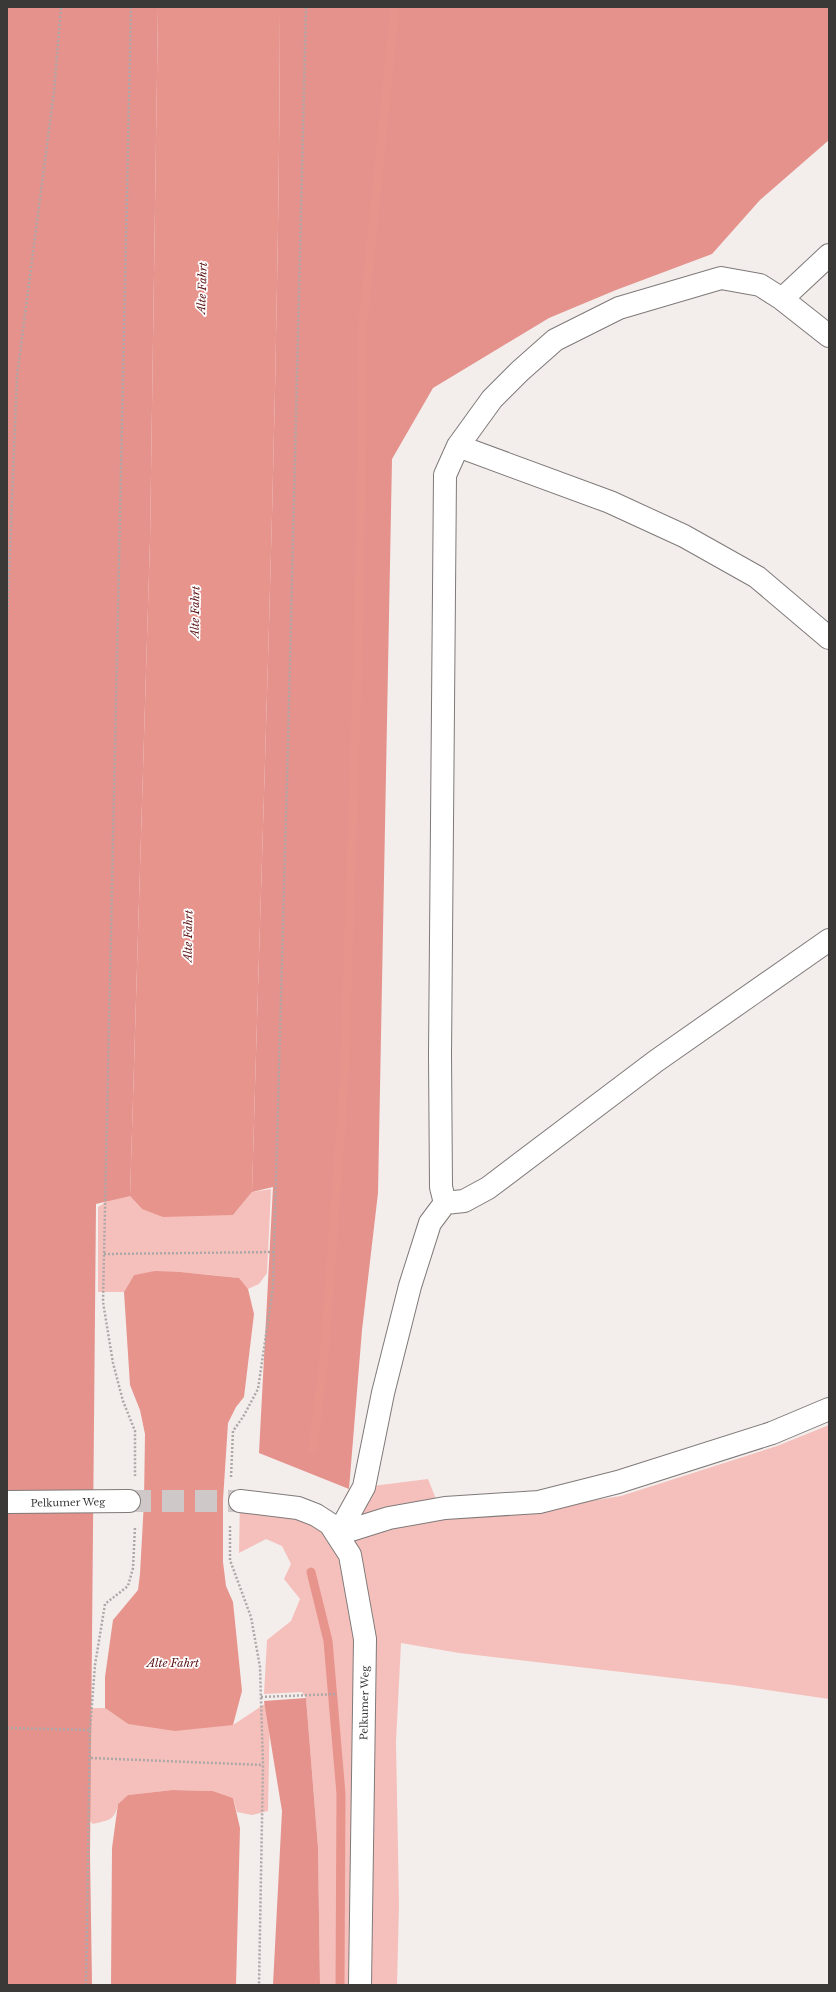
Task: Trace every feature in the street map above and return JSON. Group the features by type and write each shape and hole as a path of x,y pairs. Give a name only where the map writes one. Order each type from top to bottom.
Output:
{"street":[{"path":"782,299 829,255"},
{"path":"338,1534 364,1487 383,1393 410,1286 430,1224 444,1203 441,1187 440,1055 445,475 458,446 492,399 520,371 555,340 619,308 721,278 760,285 782,299 829,336"},
{"path":"458,446 610,502 684,536 757,577 829,638"},
{"path":"444,1203 464,1201 488,1188 650,1065 829,940"},
{"path":"338,1534 389,1518 446,1508 546,1500 618,1482 765,1435 829,1409"},
{"name":"Pelkumer Weg","path":"7,1502 128,1501"},
{"name":"Pelkumer Weg","path":"240,1501 298,1508 316,1515 330,1524 338,1534 350,1555 365,1639 360,1985"}],"path":[{"path":"7,623 17,376 54,91 61,7"},
{"path":"131,7 103,1302 113,1363 123,1401 135,1431 136,1478"},
{"path":"233,1431 243,1417 258,1389 273,1287 306,7"},
{"path":"104,1254 274,1252"},
{"path":"86,1985 91,1758 90,1730 95,1665 104,1604 128,1586 132,1568 135,1523"},
{"path":"230,1560 251,1617 260,1667 263,1765 259,1985"},
{"path":"261,1697 341,1694"},
{"path":"7,1728 90,1730"},
{"path":"91,1758 263,1765"}],"shaded area":[{"path":"7,7 158,7 150,540 130,1196 96,1204 90,1855 92,1985 7,1985"},
{"path":"280,7 829,7 829,140 760,200 712,254 616,290 549,318 433,388 392,459 378,1193 362,1330 349,1489 259,1453 273,1187 252,1192 274,451"},
{"path":"271,1189 267,1273 259,1284 248,1289 238,1278 160,1272 134,1275 124,1292 98,1292 98,1207 115,1196 130,1196 142,1209 233,1215 252,1192"},
{"path":"829,1425 829,1699 733,1685 459,1653 401,1643 396,1742 399,1905 397,1985 363,1985 369,1639 332,1522 349,1489 428,1479 444,1519 535,1510 621,1496 777,1446"},
{"path":"240,1501 329,1525 355,1589 359,1985 320,1985 318,1847 306,1698 302,1692 264,1694 267,1640 291,1621 300,1599 284,1579 291,1564 282,1546 266,1539 239,1553"},
{"path":"306,1698 318,1847 320,1985 273,1985 282,1811 264,1701"},
{"path":"266,1703 270,1708 268,1811 252,1815 237,1812 233,1798 213,1791 172,1790 128,1795 118,1804 115,1814 110,1819 93,1824 87,1818 89,1708 105,1708 128,1724 233,1725"}],"water":[{"path":"158,7 280,7 274,451 252,1192 233,1215 163,1217 142,1209 130,1196 150,540"},
{"name":"Alte Fahrt","path":"155,1271 239,1278 248,1289 254,1314 244,1397 236,1407 228,1423 223,1500 223,1562 226,1586 233,1602 242,1691 233,1725 175,1731 128,1724 105,1708 105,1677 113,1620 138,1590 144,1501 145,1434 140,1410 130,1385 124,1292 134,1275"},
{"path":"172,1790 213,1791 233,1798 240,1828 236,1985 111,1985 112,1848 118,1804 128,1795"}],"waterway":[{"path":"313,1450 324,1357 344,1085 359,619 363,323 395,7"},
{"path":"311,1572 328,1641 341,1794 340,1985"}],"tunnel":[{"path":"129,1501 240,1501"}]}
